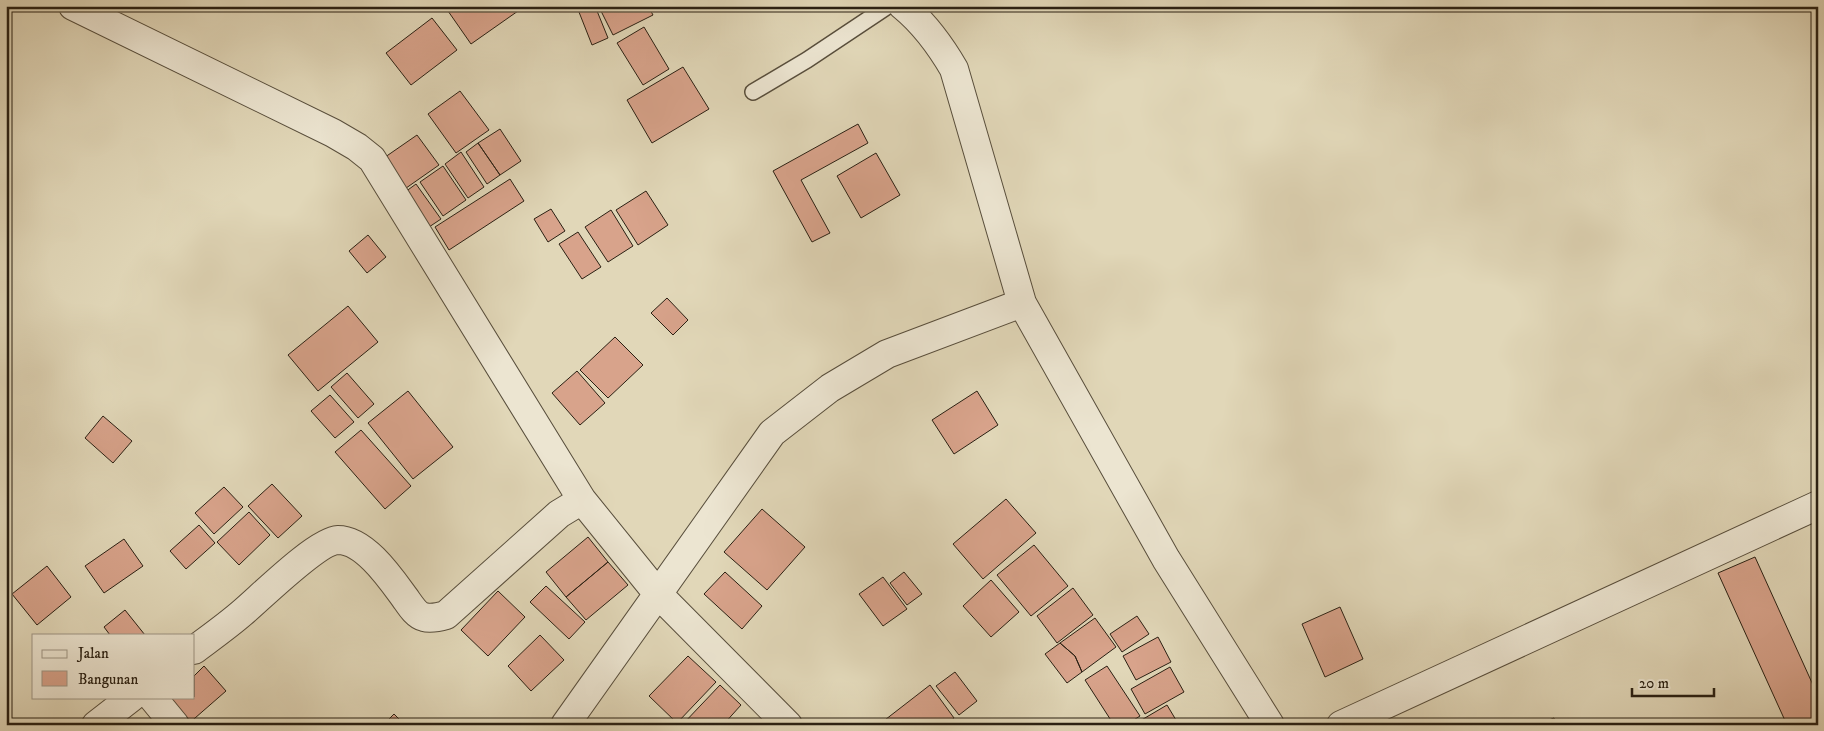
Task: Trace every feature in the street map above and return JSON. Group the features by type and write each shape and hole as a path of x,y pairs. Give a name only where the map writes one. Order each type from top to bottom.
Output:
{"street":[{"path":"73,6 334,133 358,147 372,159 582,500 658,594 788,725"},
{"path":"903,6 915,16 941,46 954,69 1022,303 1166,559 1270,725"},
{"path":"565,725 772,433 830,388 887,354 1022,303"},
{"path":"195,649 240,615 309,555 325,544 338,540 347,542 367,552 413,609 422,616 434,618 446,615 559,514 582,500"},
{"path":"1341,725 1818,505"},
{"path":"96,725 131,698"},
{"path":"153,698 175,725"}],"lane":[{"path":"753,92 807,60 888,6"}],"building":[{"path":"454,6 514,6 518,11 471,44 448,11"},
{"path":"595,6 608,38 592,45 577,7"},
{"path":"648,6 653,15 613,35 599,7"},
{"path":"432,18 457,50 411,85 386,53"},
{"path":"644,27 669,69 643,85 617,43"},
{"path":"683,67 709,109 652,143 627,100"},
{"path":"460,91 489,130 456,153 428,114"},
{"path":"858,124 868,143 801,180 830,233 812,242 773,171"},
{"path":"500,129 521,161 500,175 478,143"},
{"path":"417,135 439,165 399,193 378,162"},
{"path":"478,143 500,175 487,184 466,152"},
{"path":"461,152 484,187 468,198 445,164"},
{"path":"876,153 900,195 861,218 837,176"},
{"path":"443,166 466,200 443,216 420,182"},
{"path":"510,179 524,201 449,250 435,227"},
{"path":"416,184 441,219 426,229 401,195"},
{"path":"646,191 668,225 638,245 616,210"},
{"path":"551,209 565,231 548,242 534,219"},
{"path":"611,210 633,246 608,262 585,227"},
{"path":"578,232 601,267 582,279 559,244"},
{"path":"368,235 386,257 367,273 349,251"},
{"path":"667,298 688,320 673,335 651,313"},
{"path":"348,306 378,342 318,391 288,355"},
{"path":"615,337 643,365 608,398 580,370"},
{"path":"577,371 605,403 580,425 552,393"},
{"path":"347,373 374,404 358,418 331,387"},
{"path":"408,391 453,447 413,479 368,423"},
{"path":"977,391 998,425 954,454 932,420"},
{"path":"330,395 354,422 335,438 311,411"},
{"path":"103,416 132,441 113,463 85,438"},
{"path":"361,430 411,486 385,509 335,452"},
{"path":"272,484 302,516 278,538 248,506"},
{"path":"224,487 243,507 214,534 195,513"},
{"path":"1006,499 1036,533 983,579 953,544"},
{"path":"762,509 805,547 767,590 724,552"},
{"path":"249,512 270,535 239,565 217,542"},
{"path":"199,525 215,543 186,569 170,551"},
{"path":"588,537 608,562 566,597 546,572"},
{"path":"124,539 143,566 104,593 85,566"},
{"path":"1034,545 1068,586 1031,616 997,575"},
{"path":"1755,557 1818,696 1818,725 1787,725 1718,573"},
{"path":"608,562 628,585 586,620 566,597"},
{"path":"47,566 71,597 37,625 12,594"},
{"path":"725,572 762,606 742,629 704,594"},
{"path":"904,572 922,594 907,605 890,583"},
{"path":"883,577 907,609 883,626 859,594"},
{"path":"991,580 1019,612 991,637 963,606"},
{"path":"546,586 585,622 569,639 530,602"},
{"path":"1073,588 1093,615 1057,643 1037,616"},
{"path":"498,591 525,617 488,656 461,630"},
{"path":"1340,607 1363,659 1325,677 1302,624"},
{"path":"125,610 144,634 109,634 104,627"},
{"path":"1137,616 1149,634 1122,652 1110,634"},
{"path":"1095,618 1116,647 1082,672 1075,656 1060,643"},
{"path":"540,635 564,660 531,691 508,666"},
{"path":"1158,637 1171,662 1136,680 1123,656"},
{"path":"1060,643 1075,656 1082,672 1067,683 1045,654"},
{"path":"688,656 716,682 677,723 649,696"},
{"path":"204,666 226,691 187,725 170,698 195,698 195,675"},
{"path":"1107,666 1140,716 1126,725 1114,725 1085,680"},
{"path":"1170,667 1184,692 1145,714 1131,689"},
{"path":"955,672 977,701 959,715 936,686"},
{"path":"720,685 741,705 723,725 682,725"},
{"path":"930,685 954,718 946,725 883,725 881,723"},
{"path":"1167,705 1179,725 1133,725"},
{"path":"394,714 405,725 383,725"},
{"path":"1554,718 1557,725 1536,725"}]}
